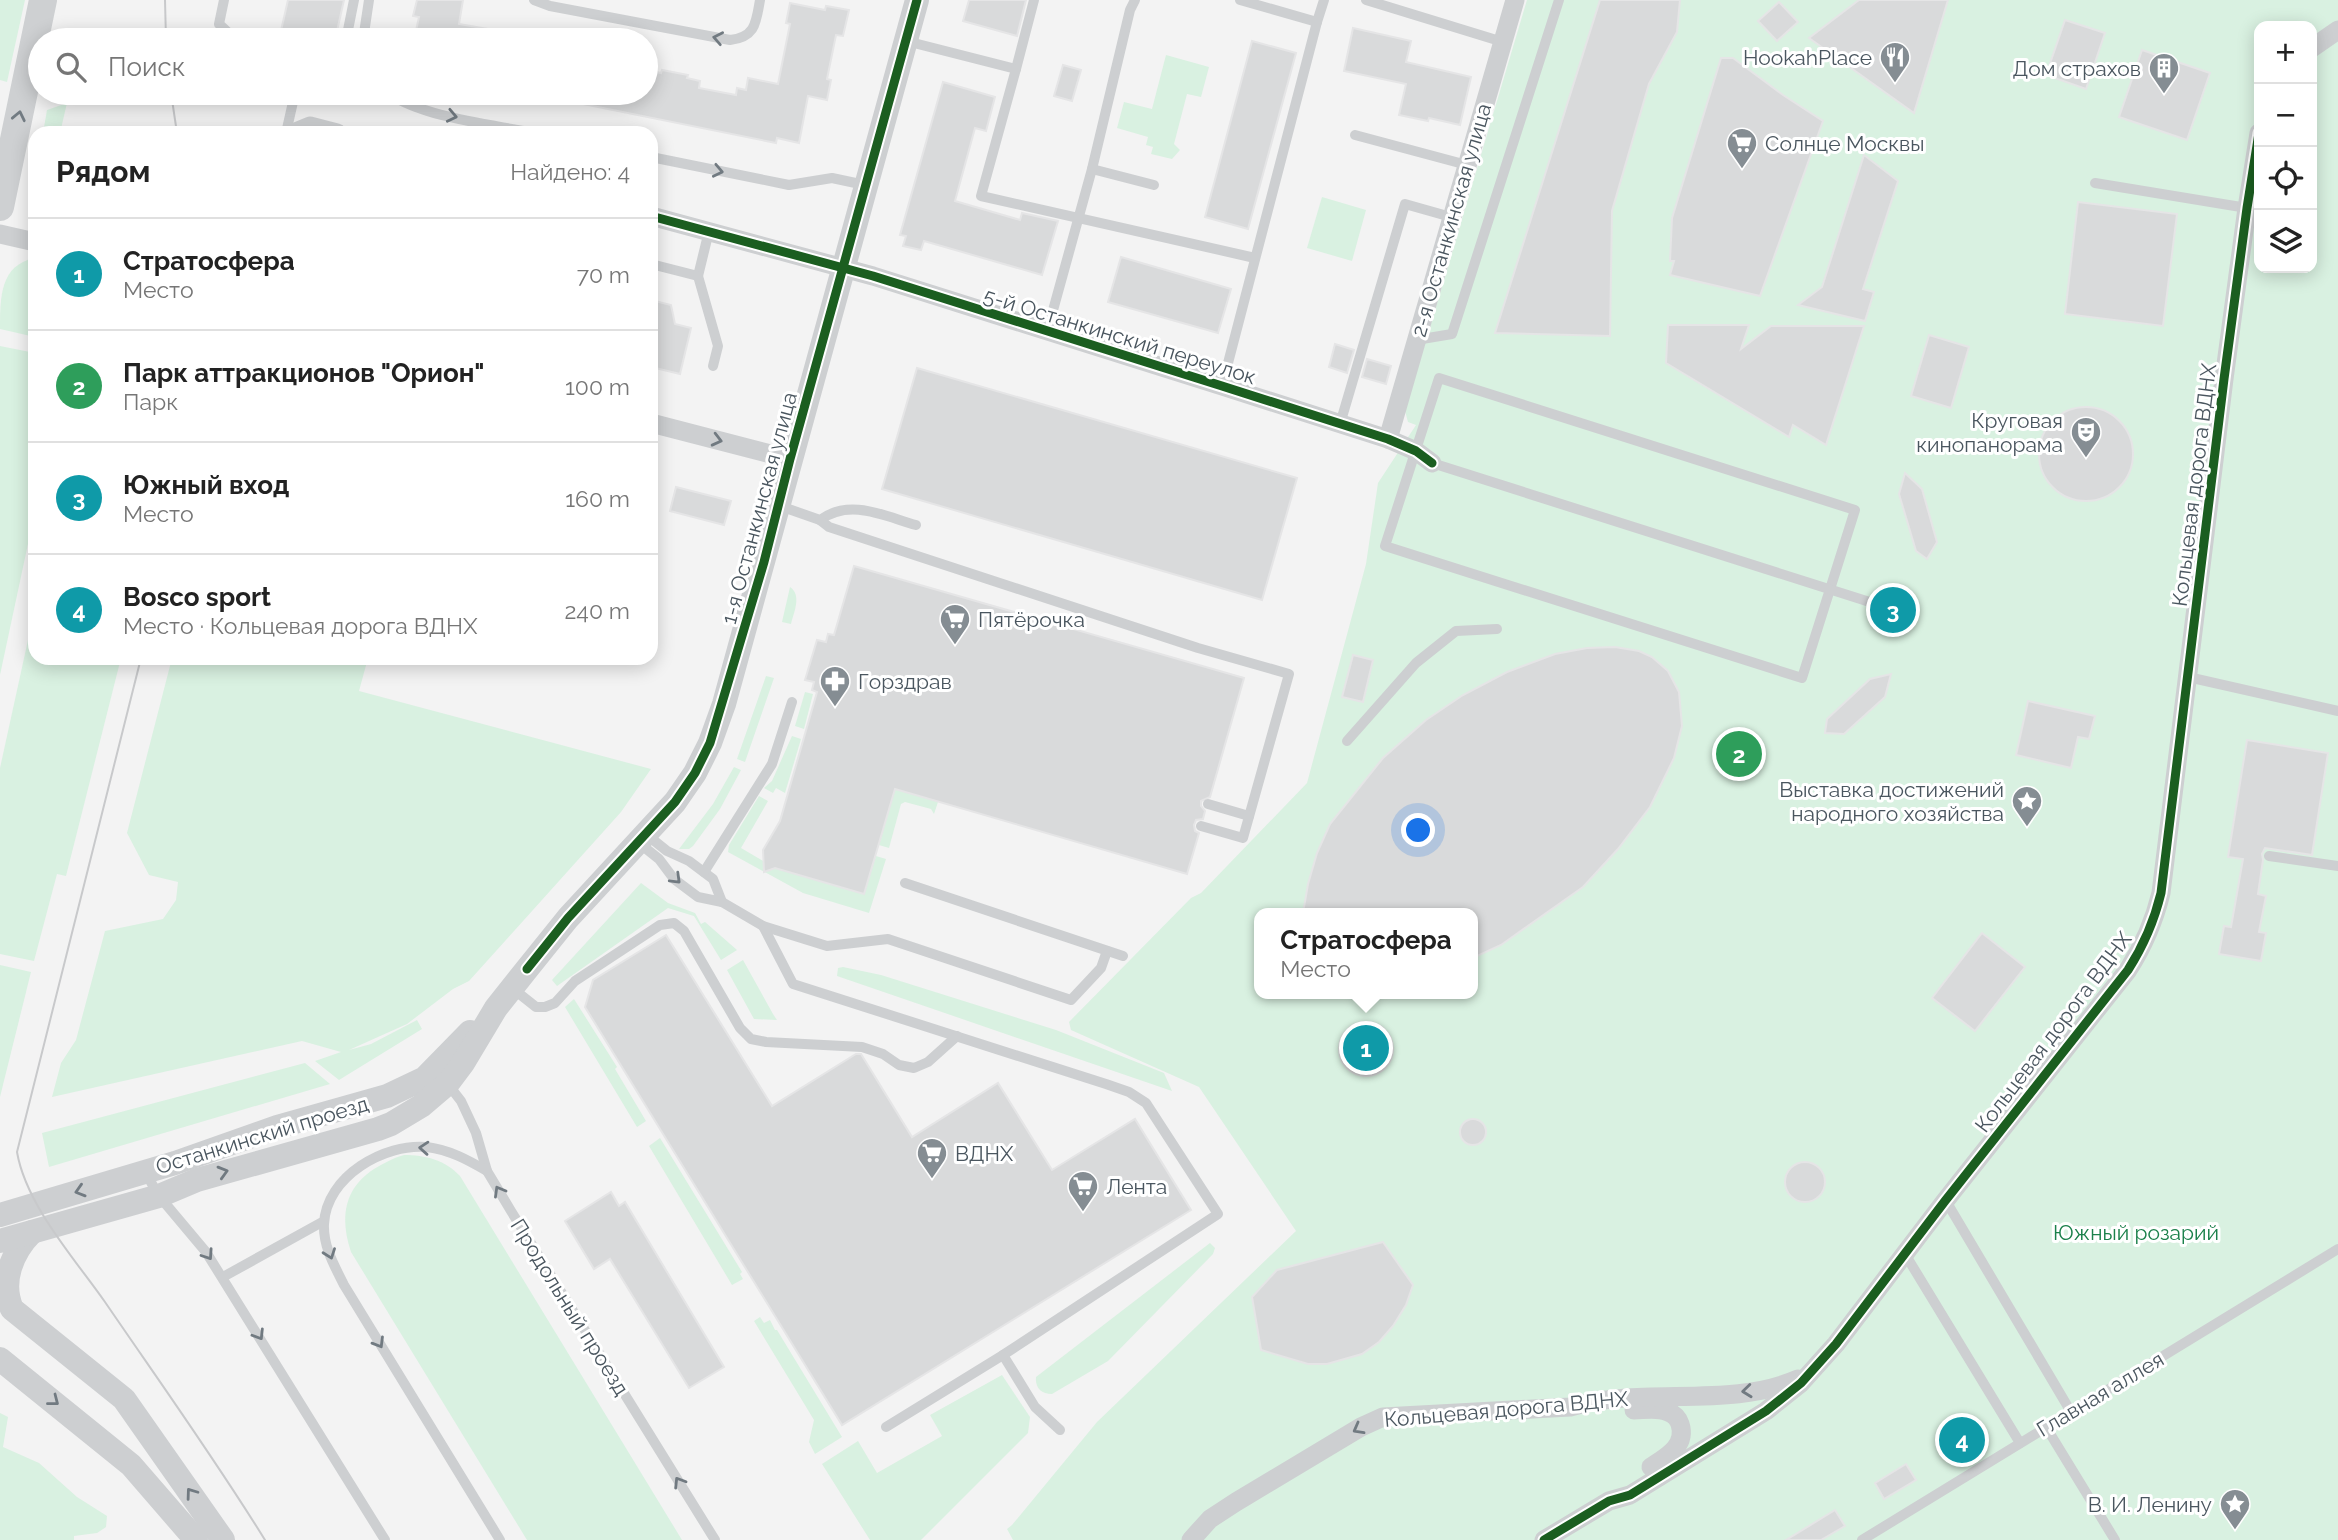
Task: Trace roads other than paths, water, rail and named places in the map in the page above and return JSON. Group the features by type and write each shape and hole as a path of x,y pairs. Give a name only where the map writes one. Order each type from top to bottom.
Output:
{"main road":[{"path":"37,28 43,0"},
{"path":"0,207 28,72"}],"street":[{"name":"2-я Останкинская улица","path":"1388,439 1515,0"},
{"name":"1-я Останкинская улица","path":"378,1129 421,1106 442,1076 463,1063 504,998 568,918 675,802 695,773 710,743 724,704 914,1"},
{"path":"2317,45 2338,30"},
{"name":"Кольцевая дорога ВДНХ","path":"1545,1540 1609,1501 1630,1495 1766,1411 1790,1393 1836,1344 2128,970 2144,944 2155,919 2161,893 2257,147"},
{"name":"5-й Останкинский переулок","path":"658,218 842,267 1222,386 1388,439 1416,451 1432,463"},
{"path":"0,234 28,240"},
{"path":"658,425 790,458"},
{"name":"Останкинский проезд","path":"0,1215 145,1172 277,1127 387,1096 425,1078 442,1076"},
{"name":"Останкинский проезд","path":"0,1241 159,1196 197,1180 378,1129"},
{"path":"32,1232 17,1250 7,1279 8,1301 12,1310 116,1391 223,1540"},
{"path":"0,1322 108,1405 156,1447"},
{"path":"0,1359 131,1465 196,1540"},
{"name":"Кольцевая дорога ВДНХ","path":"1191,1540 1210,1519 1236,1502 1361,1427 1383,1417 1570,1406 1593,1400 1757,1391 1776,1387 1812,1371"},
{"path":"1570,1406 1593,1412 1660,1410 1677,1418 1681,1427 1682,1436 1678,1446 1625,1484 1609,1501"}],"lane":[{"path":"223,28 219,24 224,0"},
{"path":"348,28 354,0"},
{"path":"365,28 369,0"},
{"path":"534,0 550,6 730,40 747,36 753,28 760,0"},
{"path":"1034,0 981,196 1255,258"},
{"path":"1046,332 1092,169 1130,10 1135,0"},
{"path":"1240,0 1317,22"},
{"path":"1222,386 1324,0"},
{"path":"1366,0 1503,42"},
{"path":"1416,340 1452,334 1559,0"},
{"path":"905,41 1016,69"},
{"path":"288,126 292,105"},
{"path":"411,105 426,111 500,126"},
{"path":"1355,135 1466,165"},
{"path":"658,158 789,185 832,178 865,185"},
{"path":"1092,169 1154,184"},
{"path":"2095,183 2247,208"},
{"path":"1340,424 1405,204 1451,217"},
{"path":"709,232 698,276 718,346 713,366"},
{"path":"658,266 698,276"},
{"path":"1438,377 1855,510 1802,678 1385,546 1416,451 1438,377"},
{"path":"1432,463 1876,604"},
{"path":"778,506 864,539 1198,648 1289,674 1242,838 1201,826"},
{"path":"820,520 833,511 862,509 916,526"},
{"path":"1347,741 1416,663 1457,631 1497,629"},
{"path":"2188,677 2338,711"},
{"path":"704,872 772,764 792,702"},
{"path":"1208,804 1249,816"},
{"path":"643,838 689,861 713,879 722,902"},
{"path":"643,838 674,879 698,897 722,902 763,926 827,946 888,939 1071,1000 1101,968 1107,951"},
{"path":"2269,856 2338,866"},
{"path":"905,883 1123,956"},
{"path":"504,998 536,1007 555,1003 575,981 660,925 674,923 684,931 740,1028 751,1039 872,1049 900,1065 914,1068 928,1062 957,1036"},
{"path":"763,926 793,984 1129,1092 1146,1103 1218,1214 1003,1355 886,1427"},
{"name":"Продольный проезд","path":"442,1076 461,1101 476,1133 488,1171 715,1540"},
{"path":"488,1171 458,1155 441,1150 418,1147 394,1150 360,1166 333,1194 324,1221 324,1238 344,1285 499,1540"},
{"path":"145,1172 159,1196 193,1234 223,1277 385,1540"},
{"path":"1945,1201 2071,1412"},
{"path":"223,1277 324,1221"},
{"name":"Главная аллея","path":"1862,1540 2338,1249"},
{"path":"1905,1254 2020,1443"},
{"path":"1003,1355 1035,1407 1060,1430"},
{"path":"2046,1427 2115,1540"}],"tram line":[{"path":"165,0 166,28"},
{"path":"173,105 176,126"},
{"path":"139,665 17,1152 30,1192 53,1231 186,1420 265,1540"}],"place":[{"name":"HookahPlace","path":"1895,84"},
{"name":"Дом страхов","path":"2164,95"},
{"name":"Солнце Москвы","path":"1742,170"},
{"name":"Круговая кинопанорама","path":"2086,459"},
{"name":"Южный вход","path":"1893,610"},
{"name":"Пятёрочка","path":"955,646"},
{"name":"Горздрав","path":"835,708"},
{"name":"Парк аттракционов \"Орион\"","path":"1739,754"},
{"name":"Выставка достижений народного хозяйства","path":"2027,828"},
{"name":"Стратосфера","path":"1366,1048"},
{"name":"ВДНХ","path":"932,1180"},
{"name":"Лента","path":"1083,1213"},
{"name":"Bosco sport","path":"1962,1440"},
{"name":"В. И. Ленину","path":"2235,1531"}],"park label":[{"name":"Южный розарий","path":"2136,1232"}]}
